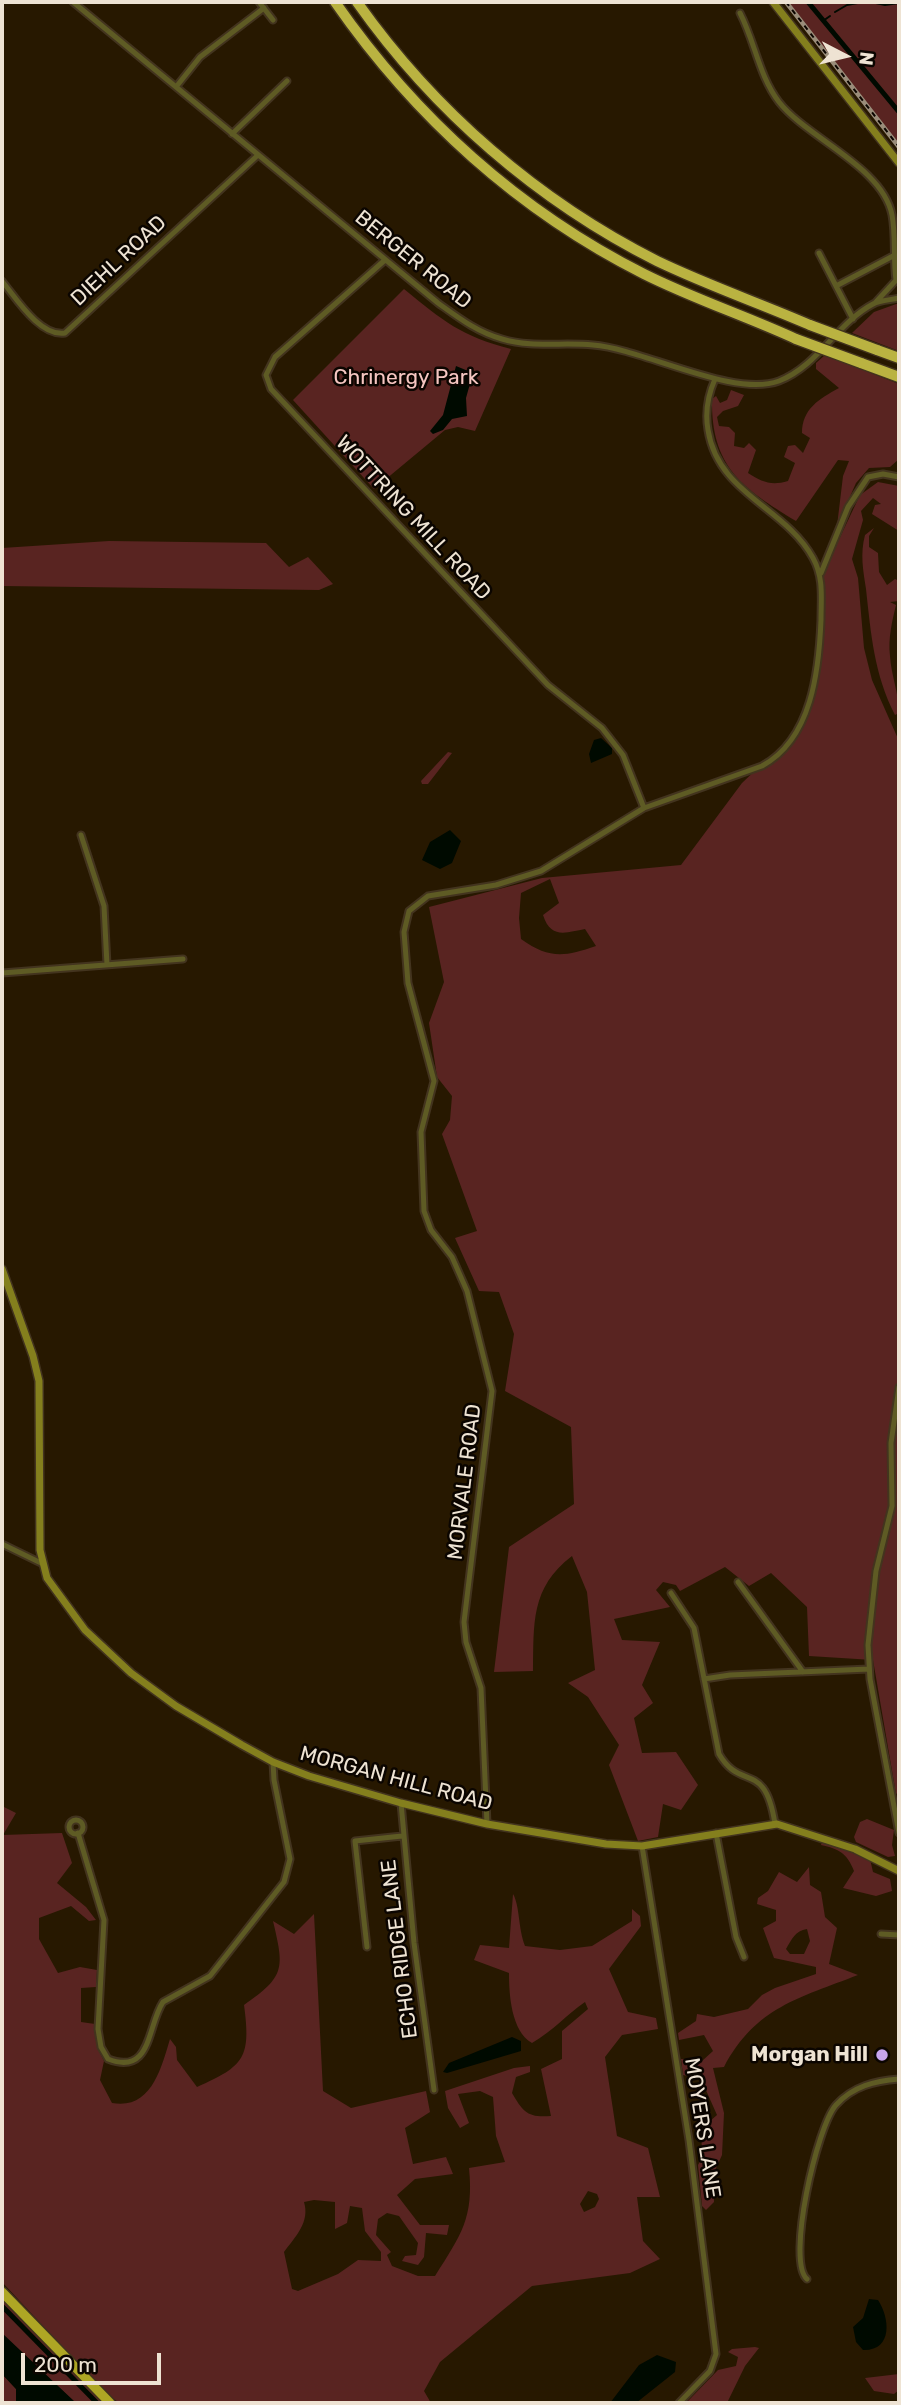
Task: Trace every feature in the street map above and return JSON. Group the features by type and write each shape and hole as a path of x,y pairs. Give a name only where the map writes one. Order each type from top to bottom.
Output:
{"highway":[{"path":"335,2 365,44 425,112 466,152 531,205 580,238 645,275 796,340 899,377"},
{"path":"357,2 389,45 434,96 481,141 553,198 601,230 674,269 899,358"},
{"path":"2,2292 110,2403"}],"main road":[{"path":"773,2 899,163"},
{"name":"MORGAN HILL ROAD","path":"2,1269 39,1381 41,1563 47,1578 71,1613 131,1673 176,1706 274,1762 401,1803 487,1824 606,1844 642,1846 775,1824 855,1849 899,1871"}],"street":[{"name":"BERGER ROAD","path":"73,2 463,322 498,338 542,345 594,345 715,379 757,385 792,375 853,319 875,303 899,298"},
{"path":"259,2 274,20"},
{"path":"176,87 200,57 264,8"},
{"path":"740,13 768,83 779,102 802,125 849,157 888,202 892,214 893,256 897,278 875,303"},
{"path":"232,134 287,81"},
{"name":"DIEHL ROAD","path":"2,281 42,326 56,333 65,332 258,155"},
{"path":"819,253 853,319"},
{"path":"836,286 893,256"},
{"name":"WOTTRING MILL ROAD","path":"385,260 275,357 266,375 271,389 548,685 603,728 623,755 644,808"},
{"path":"715,379 711,389 707,422 710,441 721,467 737,487 793,529 821,573"},
{"path":"821,573 848,507 868,477 883,474 899,477"},
{"name":"MORVALE ROAD","path":"487,1824 481,1688 466,1642 464,1622 492,1391 470,1299 452,1257 431,1230 424,1211 421,1132 433,1091 433,1075 410,998 405,922 414,904 428,896 495,885 541,871 644,808 777,758 787,747 812,693 817,673 821,573"},
{"path":"81,835 104,906 107,965"},
{"path":"2,973 183,959"},
{"path":"899,1387 891,1443 892,1506 875,1576 868,1640 869,1669 899,1833"},
{"path":"2,1545 41,1563"},
{"path":"738,1582 803,1672"},
{"path":"671,1593 692,1622 718,1752 730,1767 764,1787 770,1798 775,1824"},
{"path":"704,1679 727,1675 869,1669"},
{"path":"78,1833 104,1920 99,2038 108,2059 124,2063 139,2057 144,2050 163,2003 210,1976 284,1882 290,1859 274,1780 274,1762"},
{"name":"ECHO RIDGE LANE","path":"401,1803 402,1836 434,2090"},
{"path":"716,1833 736,1937 744,1957"},
{"path":"367,1947 355,1841 402,1836"},
{"name":"MOYERS LANE","path":"642,1846 689,2140 716,2354 710,2371 679,2403"},
{"path":"881,1934 899,1935"},
{"path":"807,2279 800,2272 804,2217 816,2150 827,2117 844,2097 855,2090 870,2083 899,2079"}],"green space":[{"path":"786,2 899,2 899,147"},
{"name":"Chrinergy Park","path":"404,289 465,333 511,349 475,431 458,427 445,430 374,489 293,400"},
{"path":"899,303 899,351 852,333 874,312"},
{"path":"825,355 899,384 899,459 890,467 869,468 856,483 837,526 843,476 849,461 838,460 796,521 760,498 733,473 717,442 713,422 712,399 716,396 720,403 727,400 731,390 744,395 738,406 723,411 717,417 719,426 729,427 735,433 734,446 744,448 749,443 756,450 748,473 767,482 788,481 795,463 784,457 788,446 795,445 803,453 810,438 802,433 808,411 839,388 816,369 816,363"},
{"path":"878,482 899,486 899,531 872,514 875,505 881,504 873,498 861,511 863,520 852,559 858,578 864,648 872,680 899,741 899,1792 896,1794 873,1660 809,1656 807,1607 771,1573 749,1586 725,1567 680,1591 676,1585 663,1582 656,1590 670,1607 614,1619 622,1640 660,1642 642,1685 653,1703 634,1718 642,1753 676,1752 698,1785 681,1810 663,1804 658,1837 638,1841 609,1765 619,1745 588,1697 568,1683 595,1670 587,1592 572,1556 558,1568 541,1594 535,1622 533,1671 494,1672 509,1547 574,1504 571,1427 505,1391 514,1334 499,1292 479,1291 455,1238 477,1231 442,1134 450,1120 452,1096 437,1077 429,1023 444,982 429,907 542,878 681,865 742,783 806,722 820,670 824,571 860,495","holes":["550,879 559,903 543,915 550,928 560,932 585,929 596,946 557,954 540,950 521,939 521,893"]},
{"path":"874,528 869,536 869,547 878,553 879,572 887,585 895,579 899,581 899,601 890,602 896,605 890,643 899,706 899,713 895,715 882,684 874,654 863,569 865,535"},
{"path":"109,541 266,543 289,567 308,557 333,584 319,590 2,586 2,548"},
{"path":"448,752 452,753 428,784 422,784 421,781"},
{"path":"2,1806 16,1813 3,1835 62,1833 72,1863 57,1883 86,1907 96,1920 89,1921 71,1906 39,1918 39,1939 58,1973 80,1967 97,1970 96,1987 81,1988 81,2022 95,2024 99,2051 104,2061 100,2080 112,2103 136,2100 145,2094 163,2063 170,2039 176,2047 177,2060 197,2087 235,2066 245,2048 244,2005 268,1986 278,1970 279,1950 273,1921 294,1934 314,1914 323,2091 351,2108 426,2091 430,2112 405,2128 413,2164 446,2157 453,2174 415,2179 397,2195 420,2225 449,2225 447,2235 426,2233 424,2257 418,2265 402,2261 405,2256 416,2255 418,2243 399,2216 387,2213 378,2219 376,2235 391,2252 387,2255 392,2266 418,2276 435,2276 459,2237 469,2200 469,2168 505,2162 496,2136 493,2097 480,2091 458,2094 469,2123 460,2128 448,2108 445,2091 514,2068 530,2066 530,2072 516,2077 512,2093 531,2115 551,2116 541,2069 562,2059 562,2031 588,2009 585,2002 532,2043 515,2021 509,1973 474,1960 480,1945 509,1948 513,1894 525,1946 560,1950 592,1946 632,1921 632,1909 640,1916 641,1926 609,1969 628,2012 656,2018 658,2029 622,2035 605,2057 617,2136 648,2148 660,2197 637,2197 643,2241 660,2259 630,2273 532,2286 440,2362 424,2391 431,2403 119,2403 101,2388 2,2282","holes":["588,2191 597,2194 599,2199 595,2207 584,2212 580,2204","304,2202 335,2202 335,2229 347,2223 350,2206 362,2208 365,2231 381,2252 381,2261 358,2260 338,2274 298,2291 292,2289 284,2252 303,2222"]},
{"path":"867,1819 894,1830 892,1845 895,1856 888,1857 856,1842 854,1837 860,1822"},
{"path":"822,1842 870,1859 873,1872 890,1879 892,1891 876,1896 843,1888 854,1871 842,1853 821,1845"},
{"path":"809,1867 810,1885 821,1892 825,1917 837,1928 829,1964 858,1975 781,2007 750,2031 724,2067 713,2068 724,2113 722,2155 713,2175 714,2202 706,2210 702,2206 698,2165 703,2156 701,2138 695,2134 717,2115 701,2079 683,2075 681,2059 702,2061 713,2051 704,2035 679,2040 678,2033 696,2021 697,2014 714,2017 748,2009 762,1995 775,1988 816,1974 816,1967 774,1958 763,1928 776,1921 776,1910 757,1904 758,1898 768,1891 779,1872 797,1882","holes":["807,1929 810,1941 804,1954 790,1954 786,1949 794,1936 803,1930"]},
{"path":"2,2298 105,2403 76,2403 8,2341 2,2333"},
{"path":"759,2348 745,2366 727,2403 686,2403 718,2370 736,2366 738,2357 728,2352 732,2349"},
{"path":"2,2374 16,2389 16,2403 2,2403"},
{"path":"899,2374 899,2390 894,2394 874,2391 865,2378"}],"shaded area":[{"path":"456,366 473,373 466,398 467,416 452,419 443,430 433,434 430,431 443,415"},
{"path":"601,738 612,748 612,754 591,763 589,754 594,740"},
{"path":"450,830 461,841 452,863 440,869 422,860 430,842"},
{"path":"512,2037 521,2041 521,2051 443,2072 449,2063"},
{"path":"869,2299 878,2300 882,2307 886,2332 880,2345 863,2350 856,2342 853,2327 863,2318"},
{"path":"2,2333 76,2403 16,2403 16,2389 2,2374"},
{"path":"657,2355 676,2362 675,2372 636,2403 610,2403 639,2365"}],"waterway":[{"path":"808,2 899,112"},
{"path":"835,12 847,5 863,2"},
{"path":"871,2 885,5 899,3"},
{"path":"823,21 830,16"},
{"path":"2,2306 97,2403"}],"railway":[{"path":"786,2 899,147"}],"place":[{"name":"Morgan Hill","path":"882,2055"}]}
